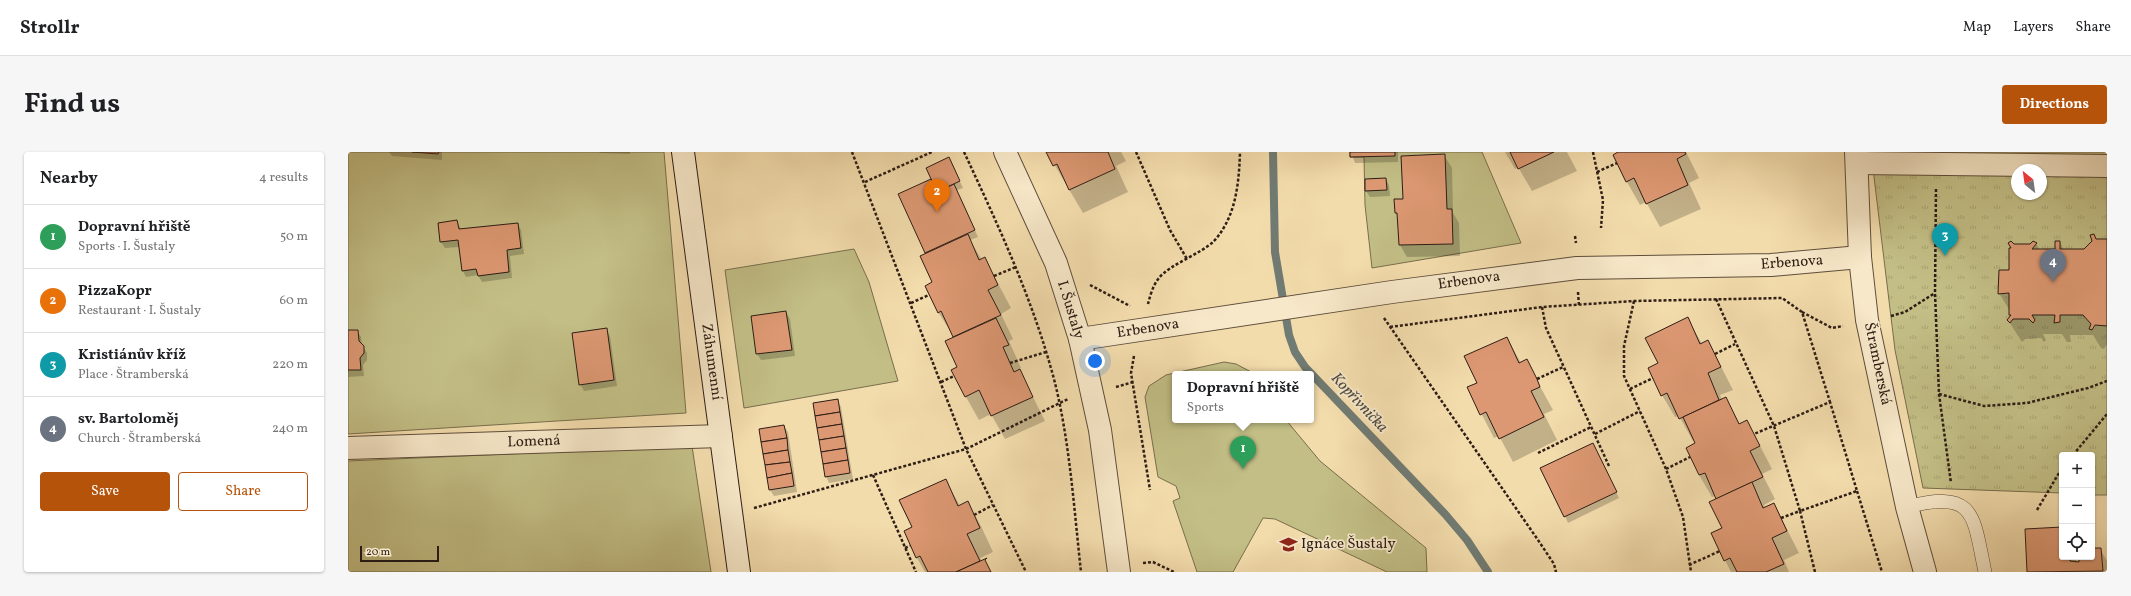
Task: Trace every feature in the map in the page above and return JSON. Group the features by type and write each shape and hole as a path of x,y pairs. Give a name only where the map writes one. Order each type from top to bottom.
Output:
{"street":[{"name":"Záhumenní","path":"683,152 739,572"},
{"name":"I. Šustaly","path":"1005,152 1056,263 1080,339 1100,430 1118,568"},
{"path":"1856,157 1936,164 2107,166"},
{"name":"Štramberská","path":"1856,157 1860,257 1867,320 1907,507 1925,572"},
{"name":"Erbenova","path":"1080,339 1499,277 1577,268 1771,265 1860,257"},
{"name":"Lomená","path":"348,448 721,436"}],"lane":[{"path":"1907,507 1927,502 1953,501 1962,506 1973,519 1985,572"}],"path":[{"path":"852,152 966,449 1026,572"},
{"path":"864,182 932,152"},
{"path":"964,152 1016,267 1046,352 1059,403 1069,464 1081,572"},
{"path":"1136,152 1170,230 1186,259"},
{"path":"1151,294 1158,279 1186,259 1214,242 1226,225 1233,208 1240,174 1240,152"},
{"path":"1593,152 1603,200 1601,228"},
{"path":"1597,172 1617,163"},
{"path":"1936,164 1937,231 1935,293 1939,394 1953,501"},
{"path":"994,276 1016,267"},
{"path":"1890,316 1905,312 1935,293"},
{"path":"911,303 929,295"},
{"path":"1390,327 1542,307 1634,301 1782,298 1802,312 1832,328 1844,326"},
{"path":"1716,299 1735,344 1774,426 1800,511 1815,572"},
{"path":"1634,301 1624,346 1624,376 1666,469 1684,517 1691,572"},
{"path":"1542,307 1546,328 1609,466"},
{"path":"1802,312 1882,572"},
{"path":"1382,315 1538,540 1554,564 1556,572"},
{"path":"1715,354 1735,344"},
{"path":"1010,363 1046,352"},
{"path":"1132,358 1131,373 1150,490"},
{"path":"1537,380 1563,367"},
{"path":"941,382 954,376"},
{"path":"1630,389 1653,378"},
{"path":"1939,394 1984,406 2020,404 2088,388 2107,381"},
{"path":"1113,388 1133,382"},
{"path":"1754,434 1830,402"},
{"path":"752,508 966,449 1059,403"},
{"path":"1595,434 1640,411"},
{"path":"2075,452 2107,414"},
{"path":"1538,453 1591,426"},
{"path":"1666,469 1690,457"},
{"path":"2037,510 2059,473"},
{"path":"873,475 916,572"},
{"path":"1781,518 1857,491"},
{"path":"974,515 993,505"},
{"path":"905,548 910,546"},
{"path":"1689,565 1720,551"},
{"path":"1118,568 1153,562 1174,572"}],"green space":[{"path":"348,152 664,152 686,413 348,434"},
{"path":"1350,152 1482,152 1521,243 1372,268 1365,205 1364,157 1350,157"},
{"path":"1873,152 2107,152 2107,495 2095,495 2095,452 2059,452 2059,493 1923,488 1895,350 1874,177"},
{"path":"854,249 869,282 898,381 744,408 725,270"},
{"path":"1224,362 1236,364 1249,371 1184,371"},
{"path":"1172,374 1172,423 1288,423 1320,461 1426,548 1427,572 1387,572 1275,519 1263,518 1233,572 1197,572 1173,501 1180,498 1176,486 1158,477 1145,397 1149,386 1166,375"},
{"path":"692,446 711,572 348,572 348,461"}],"building":[{"path":"412,152 439,152 438,154"},
{"path":"1046,152 1108,152 1115,169 1069,190 1057,164 1053,166"},
{"path":"1350,152 1395,152 1395,156 1350,157"},
{"path":"1510,152 1554,152 1518,169"},
{"path":"1618,152 1685,152 1686,154 1677,159 1688,185 1646,204 1634,178 1626,182 1613,155"},
{"path":"1445,154 1447,209 1452,209 1453,244 1399,245 1397,213 1395,213 1394,199 1403,199 1401,156"},
{"path":"949,157 960,181 937,192 926,168"},
{"path":"1386,178 1387,190 1365,191 1365,179"},
{"path":"931,179 937,192 954,184 975,230 925,253 898,194"},
{"path":"457,220 459,229 518,223 521,248 507,250 509,272 478,276 476,269 462,271 458,240 440,242 438,223"},
{"path":"968,234 979,260 985,257 998,285 988,290 1001,315 953,337 941,311 938,313 925,286 932,282 920,256"},
{"path":"2094,234 2096,239 2107,239 2107,326 2095,325 2092,330 2089,329 2091,324 2083,315 2060,315 2060,322 2054,323 2055,315 2032,315 2035,320 2033,323 2029,319 2013,319 2010,323 2007,320 2011,315 2009,315 2009,293 1998,294 1999,270 2009,270 2009,248 2011,248 2008,243 2011,241 2014,244 2030,244 2033,241 2037,243 2032,249 2055,249 2055,241 2060,241 2060,249 2084,249 2092,241 2090,235"},
{"path":"786,311 792,350 756,354 751,316"},
{"path":"1688,317 1700,344 1708,340 1721,367 1708,373 1719,400 1679,419 1667,393 1661,396 1648,368 1658,363 1645,338"},
{"path":"996,318 1009,345 1003,347 1014,372 1020,369 1033,397 991,416 979,390 965,397 951,370 957,367 945,341"},
{"path":"607,328 614,380 579,385 572,333"},
{"path":"348,330 358,330 359,341 364,346 364,353 360,358 361,370 348,370"},
{"path":"1507,337 1519,363 1527,359 1537,379 1540,387 1531,391 1544,417 1499,439 1486,412 1480,415 1467,387 1477,383 1464,356"},
{"path":"1726,397 1739,424 1747,420 1760,446 1750,451 1763,477 1716,499 1705,473 1699,475 1686,448 1695,443 1683,417"},
{"path":"838,399 840,412 815,416 813,403"},
{"path":"840,412 842,424 817,428 815,416"},
{"path":"842,424 844,436 819,440 817,428"},
{"path":"784,425 787,438 761,442 759,429"},
{"path":"844,436 846,448 821,452 819,440"},
{"path":"787,438 788,450 763,454 761,442"},
{"path":"1593,443 1617,492 1564,517 1540,468"},
{"path":"846,448 848,460 823,464 821,452"},
{"path":"788,450 790,462 765,465 763,454"},
{"path":"848,460 850,473 825,477 823,464"},
{"path":"790,462 792,473 767,478 765,465"},
{"path":"792,473 794,486 769,490 767,478"},
{"path":"946,479 958,506 968,501 980,528 967,534 980,561 956,572 928,572 920,556 916,558 904,531 912,527 899,500"},
{"path":"1752,482 1763,508 1774,503 1787,531 1772,538 1784,564 1766,572 1737,572 1730,558 1724,561 1711,533 1722,528 1709,502"},
{"path":"2059,527 2059,560 2079,562 2079,560 2095,560 2095,548 2101,548 2103,571 2027,572 2025,529"},
{"path":"987,558 985,560 991,572 956,572"}],"waterway":[{"name":"Kopřivnička","path":"1273,152 1275,252 1289,335 1295,352 1309,371"},
{"name":"Kopřivnička","path":"1314,376 1445,514 1467,540 1488,572"}],"place":[{"name":"PizzaKopr","path":"937,212"},
{"name":"Kristiánův kříž","path":"1945,256"},
{"name":"sv. Bartoloměj","path":"2053,282"},
{"name":"Dopravní hřiště","path":"1243,469"},
{"name":"Ignáce Šustaly","path":"1288,544"}]}
